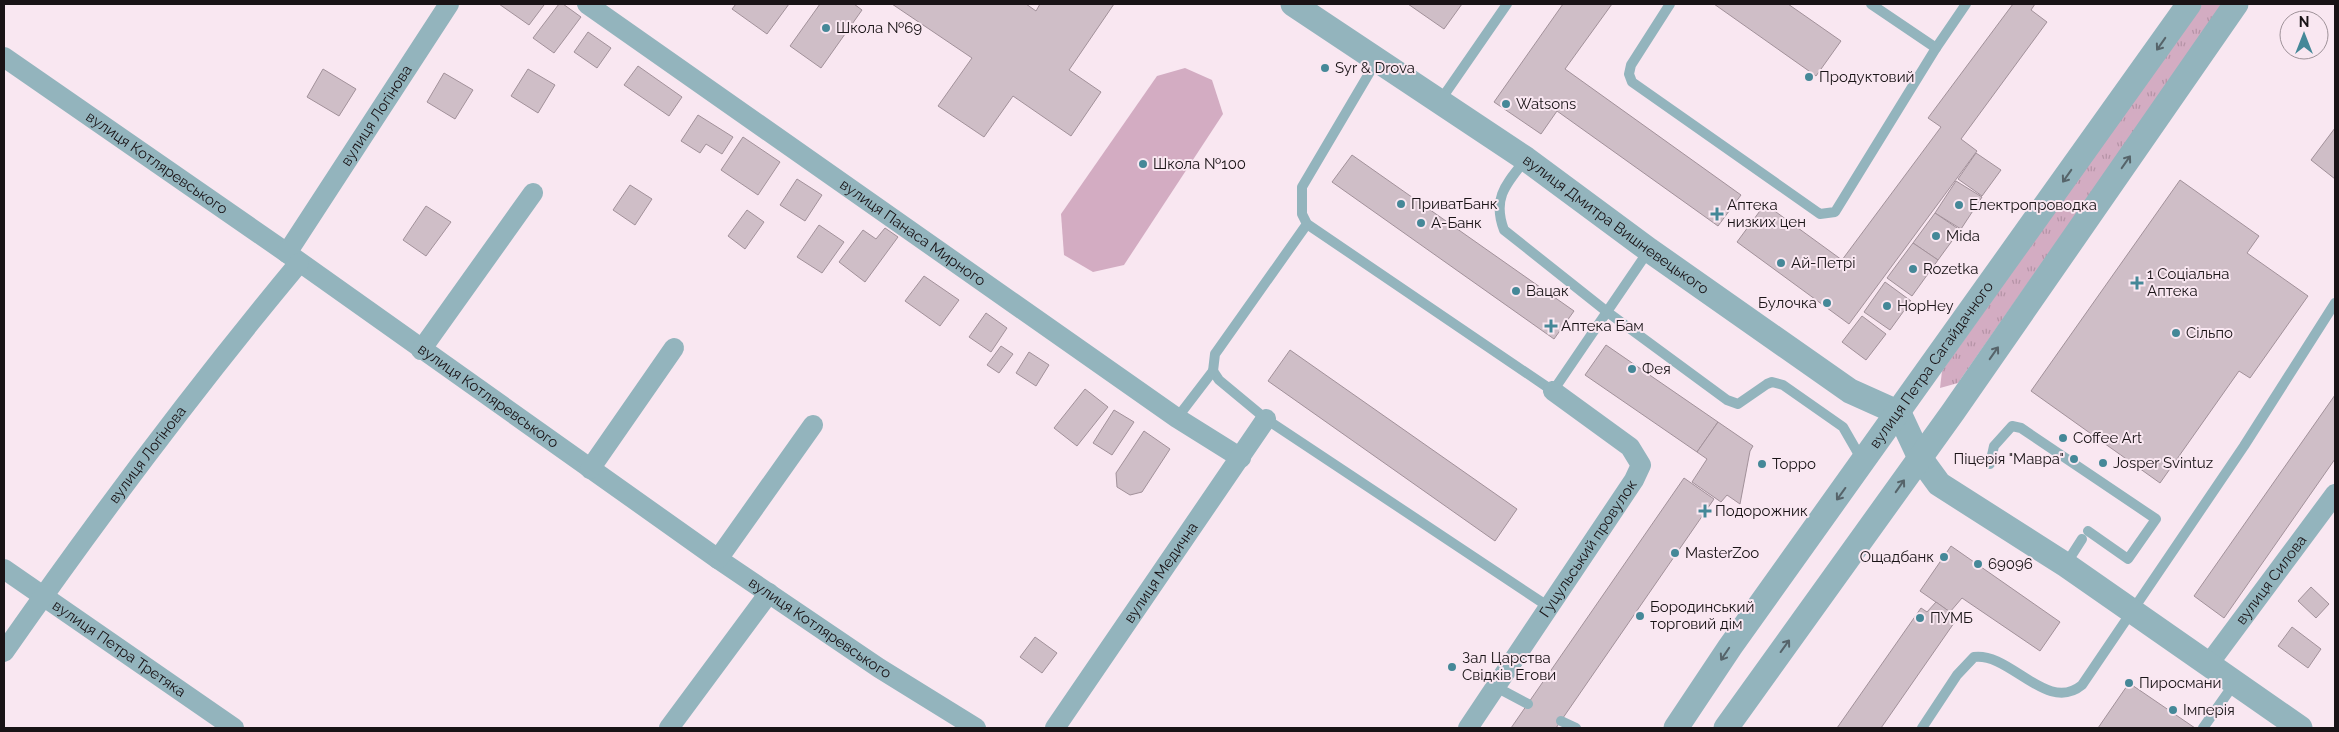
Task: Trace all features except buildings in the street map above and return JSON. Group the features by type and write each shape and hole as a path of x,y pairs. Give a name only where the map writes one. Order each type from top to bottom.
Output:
{"street":[{"name":"вулиця Логінова","path":"4,652 293,258 449,4"},
{"name":"вулиця Панаса Мирного","path":"587,4 1177,418 1240,458"},
{"name":"вулиця Дмитра Вишневецького","path":"1293,4 1526,159 1649,250 1850,391 1899,413"},
{"name":"вулиця Петра Сагайдачного","path":"1676,728 1730,647 1899,413 2189,4"},
{"path":"1726,728 1920,458 2236,4"},
{"name":"вулиця Котляревського","path":"4,56 718,559 878,668 976,728"},
{"path":"421,350 533,193"},
{"path":"590,469 674,348"},
{"name":"Гуцульський провулок","path":"1468,728 1634,480 1641,465 1630,447 1553,391"},
{"path":"1899,413 1920,458 1939,484 2066,565 2234,684 2300,728"},
{"name":"вулиця Медична","path":"1055,728 1266,419"},
{"path":"718,559 813,425"},
{"name":"вулиця Силова","path":"2208,665 2335,494"},
{"name":"вулиця Петра Третяка","path":"4,569 234,728"},
{"path":"669,728 769,593"}],"lane":[{"path":"1440,102 1508,4"},
{"path":"1670,4 1629,70 1632,82 1820,214 1835,212 1936,48 1966,4"},
{"path":"1871,4 1936,48"},
{"path":"1377,60 1302,187 1302,214 1307,224 1553,391 1649,250"},
{"path":"1526,159 1507,182 1498,204 1498,214 1504,230 1606,311 1732,403 1738,404 1772,382 1783,385 1842,427 1863,463"},
{"path":"1177,418 1213,371 1215,354 1307,224"},
{"path":"1922,728 1958,675 1974,657 1989,656 2050,692 2063,693 2076,690 2082,685 2130,611 2244,446 2335,303"},
{"path":"1213,371 1219,380 1266,419 1549,607"},
{"path":"1990,464 1994,446 2012,426 2021,428 2156,519 2128,559 2085,535 2066,565"},
{"path":"2203,728 2234,684"},
{"path":"1496,687 1528,704"},
{"path":"1561,721 1576,728"}],"green space":[{"path":"2202,4 2223,4 1958,383 1940,388 1942,371"},
{"name":"Школа №100","path":"1185,68 1212,80 1223,114 1124,265 1093,272 1064,255 1061,214 1157,76"}],"place":[{"name":"Школа №69","path":"826,28"},
{"name":"Syr & Drova","path":"1325,68"},
{"name":"Продуктовий","path":"1809,77"},
{"name":"Watsons","path":"1506,104"},
{"name":"Школа №100","path":"1143,164"},
{"name":"ПриватБанк","path":"1401,204"},
{"name":"Електропроводка","path":"1959,205"},
{"name":"Аптека низких цен","path":"1717,214"},
{"name":"А-Банк","path":"1421,223"},
{"name":"Mida","path":"1936,236"},
{"name":"Ай-Петрі","path":"1781,263"},
{"name":"Rozetka","path":"1913,269"},
{"name":"1 Соціальна Аптека","path":"2137,283"},
{"name":"Вацак","path":"1516,291"},
{"name":"Булочка","path":"1827,303"},
{"name":"HopHey","path":"1887,306"},
{"name":"Аптека Бам","path":"1551,326"},
{"name":"Сільпо","path":"2176,333"},
{"name":"Фея","path":"1632,369"},
{"name":"Coffee Art","path":"2063,438"},
{"name":"Піцерія \"Мавра\"","path":"2074,459"},
{"name":"Josper Svintuz","path":"2103,463"},
{"name":"Торро","path":"1762,464"},
{"name":"Подорожник","path":"1705,511"},
{"name":"MasterZoo","path":"1675,553"},
{"name":"Ощадбанк","path":"1944,557"},
{"name":"69096","path":"1978,564"},
{"name":"Бородинський торговий дім","path":"1640,616"},
{"name":"ПУМБ","path":"1920,618"},
{"name":"Зал Царства Свiдкiв Егови","path":"1452,667"},
{"name":"Пиросмани","path":"2129,683"},
{"name":"Імперія","path":"2173,710"}]}
